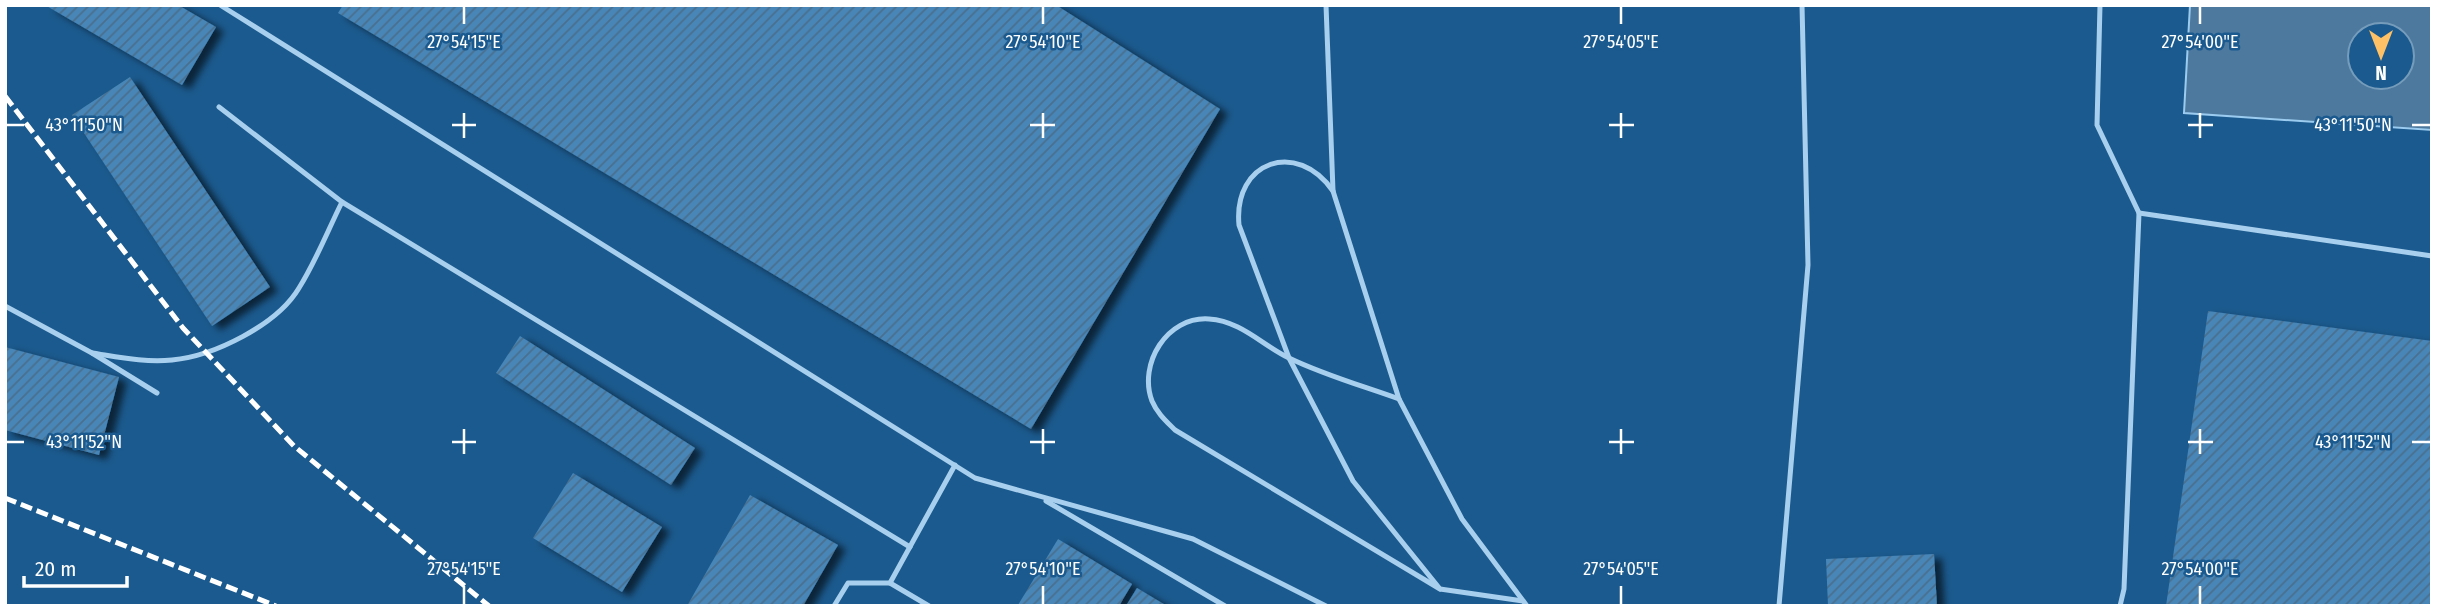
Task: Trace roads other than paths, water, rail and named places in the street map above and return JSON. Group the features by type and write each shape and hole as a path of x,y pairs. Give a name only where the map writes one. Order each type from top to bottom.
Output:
{"lane":[{"path":"220,5 975,478 1193,539 1326,606"},
{"path":"1326,5 1334,191 1399,399 1462,519 1525,603"},
{"path":"1779,606 1808,265 1801,5"},
{"path":"2101,5 2096,125 2139,213 2124,589 2120,606"},
{"path":"219,107 342,202 910,547"},
{"path":"1334,191 1310,167 1294,162 1278,163 1264,168 1251,178 1242,192 1238,208 1239,225 1289,358 1353,481 1440,589"},
{"path":"92,353 138,360 172,360 206,352 243,337 278,311 298,290 342,202"},
{"path":"2139,213 2432,256"},
{"path":"5,306 92,353 156,393"},
{"path":"1399,399 1289,358 1225,321 1205,319 1186,323 1170,333 1157,348 1150,365 1148,383 1152,401 1161,417 1175,430 1440,589 1525,603"},
{"path":"890,583 955,465"},
{"path":"1039,496 1225,606"},
{"path":"834,606 848,583 890,583 929,606"}],"water":[{"path":"2190,5 2432,5 2432,130 2184,113"}],"railway":[{"path":"5,96 183,328 294,446 489,606"},
{"path":"5,498 276,606"}]}
